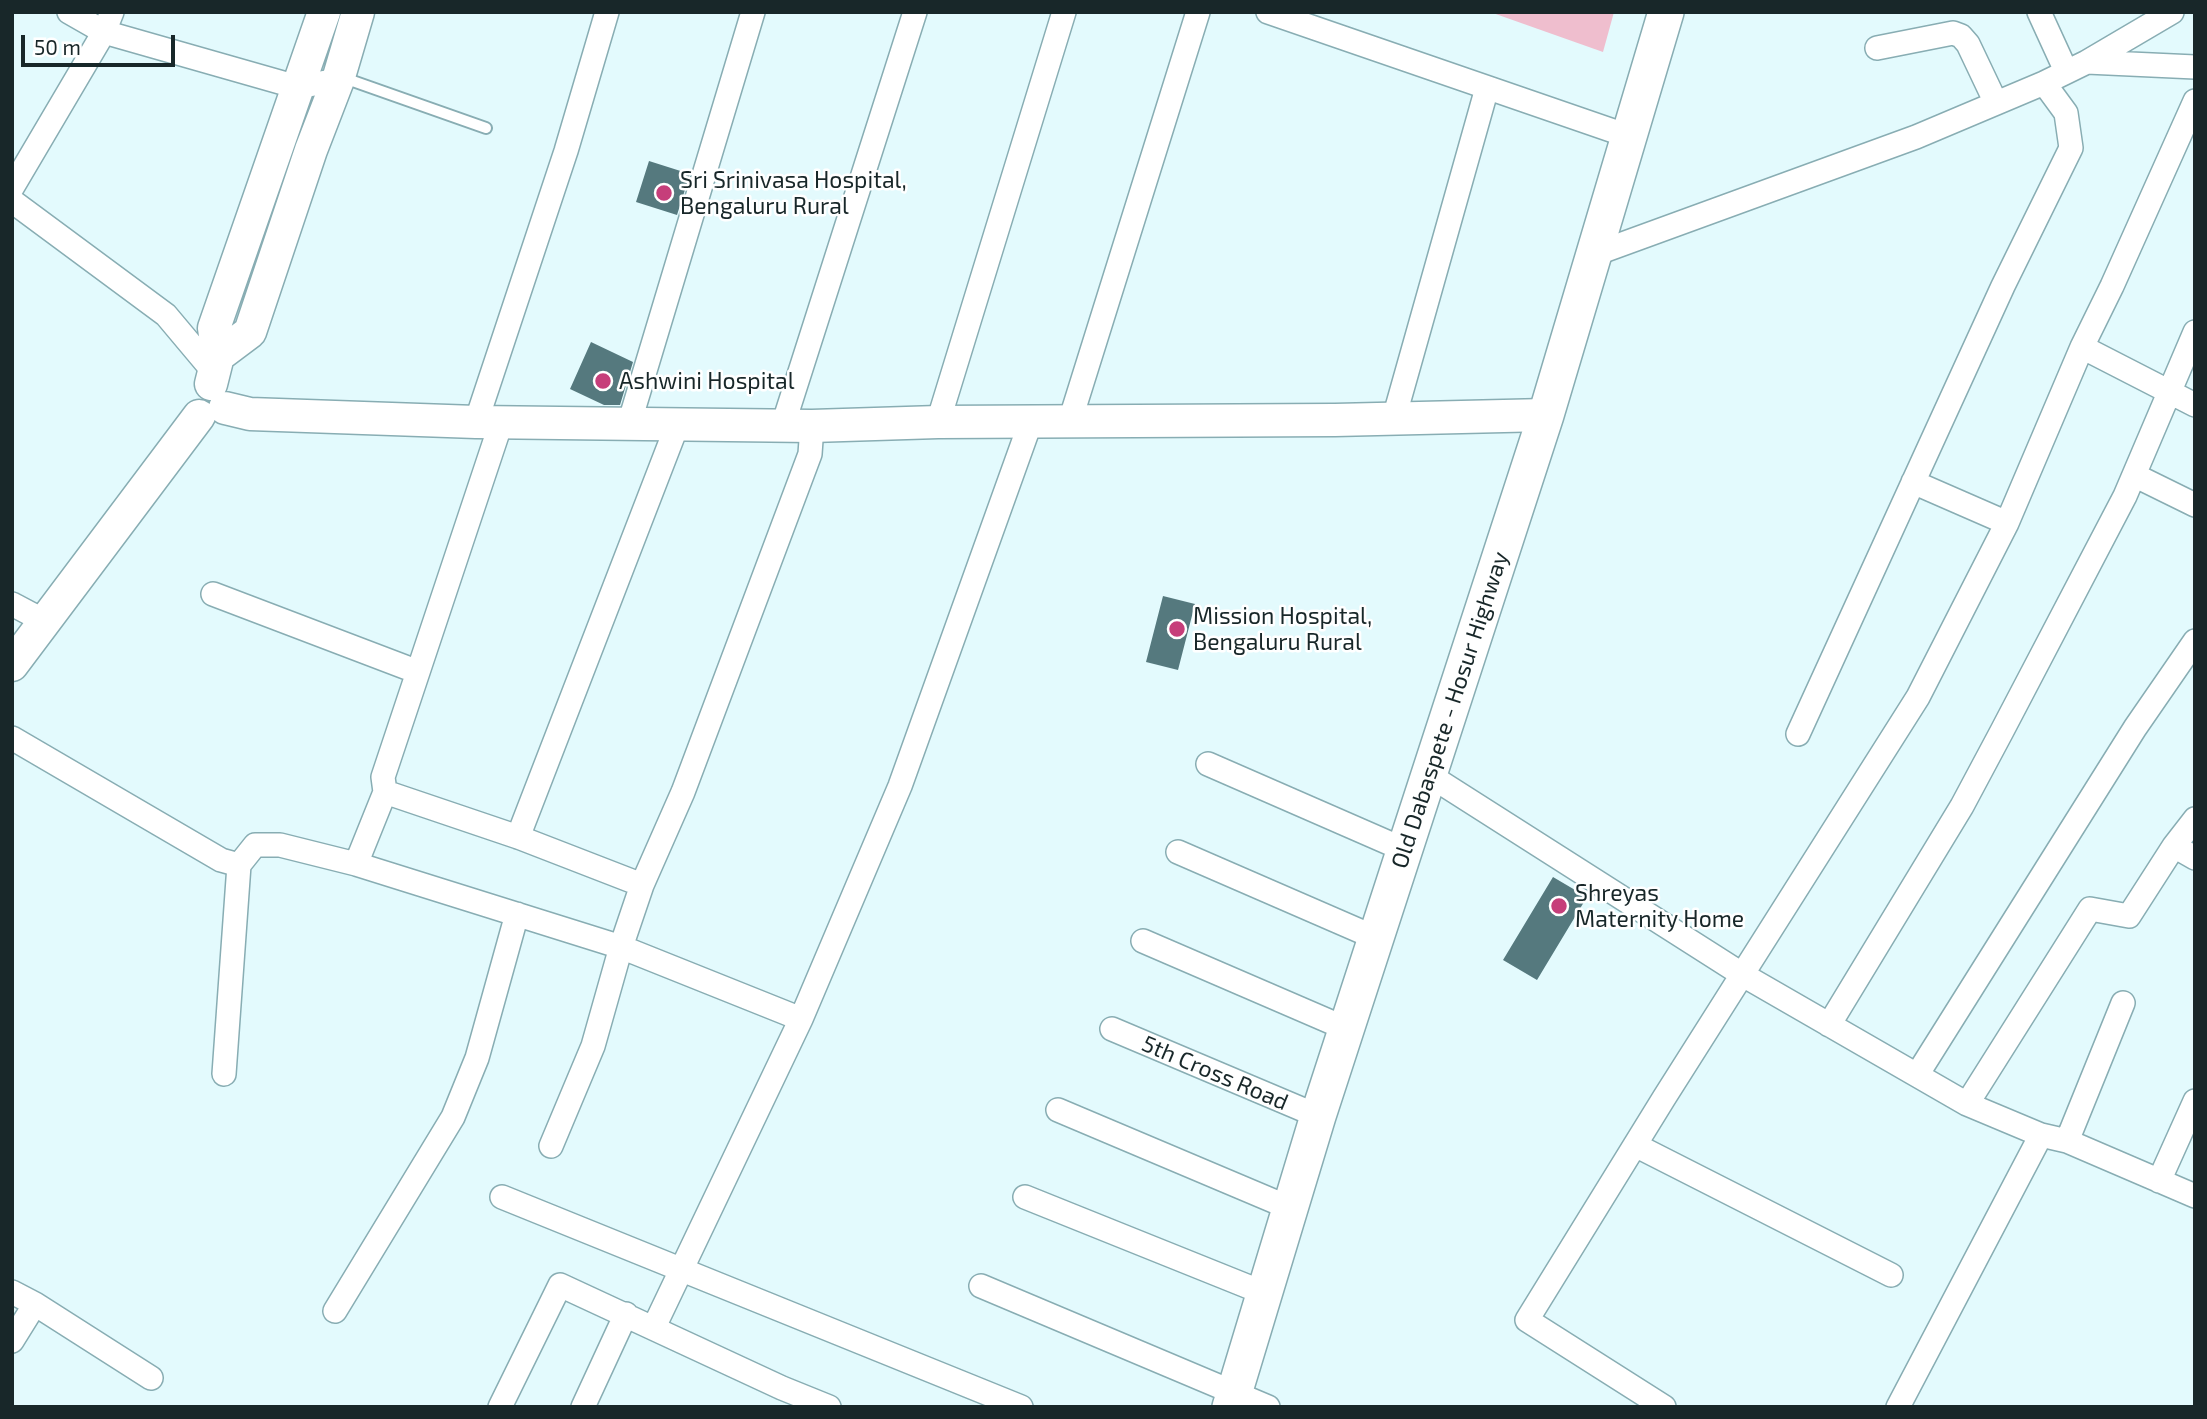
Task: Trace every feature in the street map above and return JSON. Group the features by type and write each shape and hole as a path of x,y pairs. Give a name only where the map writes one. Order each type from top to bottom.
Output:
{"main road":[{"name":"Old Dabaspete - Hosur Highway","path":"1232,1400 1318,1116 1546,415 1666,12"}],"street":[{"path":"69,12 108,22 297,88 338,80"},
{"path":"213,387 214,328 324,12"},
{"path":"12,666 46,622 250,332 311,150 338,80 358,12"},
{"path":"356,864 385,792 383,777 418,672 607,12"},
{"path":"629,424 753,12"},
{"path":"551,1146 593,1046 642,885 683,792 810,453 797,426 915,12"},
{"path":"938,422 1064,12"},
{"path":"1070,421 1198,12"},
{"path":"1268,12 1628,136"},
{"path":"2039,12 2066,71"},
{"path":"1595,254 1916,137 2087,62 2172,12"},
{"path":"12,188 108,22"},
{"path":"1877,48 1953,33 1961,36 1968,44 1996,103"},
{"path":"2087,62 2195,67"},
{"path":"1798,734 2003,286 2071,148 2066,113 2043,83"},
{"path":"1394,418 1488,88"},
{"path":"1664,1407 1527,1320 1918,696 2007,523 2082,347 2195,101"},
{"path":"12,201 166,315 213,387 250,414 488,422 797,426 1546,415"},
{"path":"1829,1025 1962,806 2134,475 2195,331"},
{"path":"2082,347 2195,405"},
{"path":"654,1327 801,1019 900,786 1031,421"},
{"path":"518,837 678,423"},
{"path":"2134,475 2195,505"},
{"path":"1913,482 2007,523"},
{"path":"213,594 418,672"},
{"path":"12,604 46,622"},
{"path":"1917,1075 2135,728 2195,640"},
{"path":"12,738 221,860 239,865"},
{"path":"1208,764 1405,850"},
{"path":"1429,775 1743,975 1967,1104 2041,1135 2067,1141 2195,1196"},
{"path":"385,792 518,837 642,885"},
{"path":"1967,1104 2090,909 2129,916 2174,846 2195,819"},
{"path":"224,1074 239,865 255,845 280,845 356,864 621,947 801,1019"},
{"path":"2174,846 2195,858"},
{"path":"1178,852 1376,938"},
{"path":"335,1311 453,1117 477,1058 517,914"},
{"path":"1143,941 1347,1029"},
{"path":"2067,1141 2123,1003"},
{"name":"5th Cross Road","path":"1112,1029 1318,1116"},
{"path":"2159,1181 2195,1101"},
{"path":"1058,1110 1290,1208"},
{"path":"1898,1407 2041,1135"},
{"path":"1635,1145 1891,1275"},
{"path":"502,1197 1021,1407"},
{"path":"1025,1198 1264,1293"},
{"path":"500,1407 560,1285 654,1327 778,1398 829,1407"},
{"path":"981,1286 1232,1400 1268,1407"},
{"path":"12,1292 151,1378"},
{"path":"12,1341 35,1304"},
{"path":"583,1407 626,1314"}],"lane":[{"path":"338,80 347,79 486,128"}],"shaded area":[{"path":"1490,12 1614,12 1603,52"}],"building":[{"path":"649,161 690,174 677,215 636,202"},
{"path":"591,342 633,362 620,405 604,405 570,389"},
{"path":"1163,596 1195,604 1178,670 1146,662"},
{"path":"1553,877 1587,897 1537,980 1503,960"}],"place":[{"name":"Sri Srinivasa Hospital, Bengaluru Rural","path":"664,193"},
{"name":"Ashwini Hospital","path":"603,381"},
{"name":"Mission Hospital, Bengaluru Rural","path":"1177,629"},
{"name":"Shreyas Maternity Home","path":"1559,906"}]}
